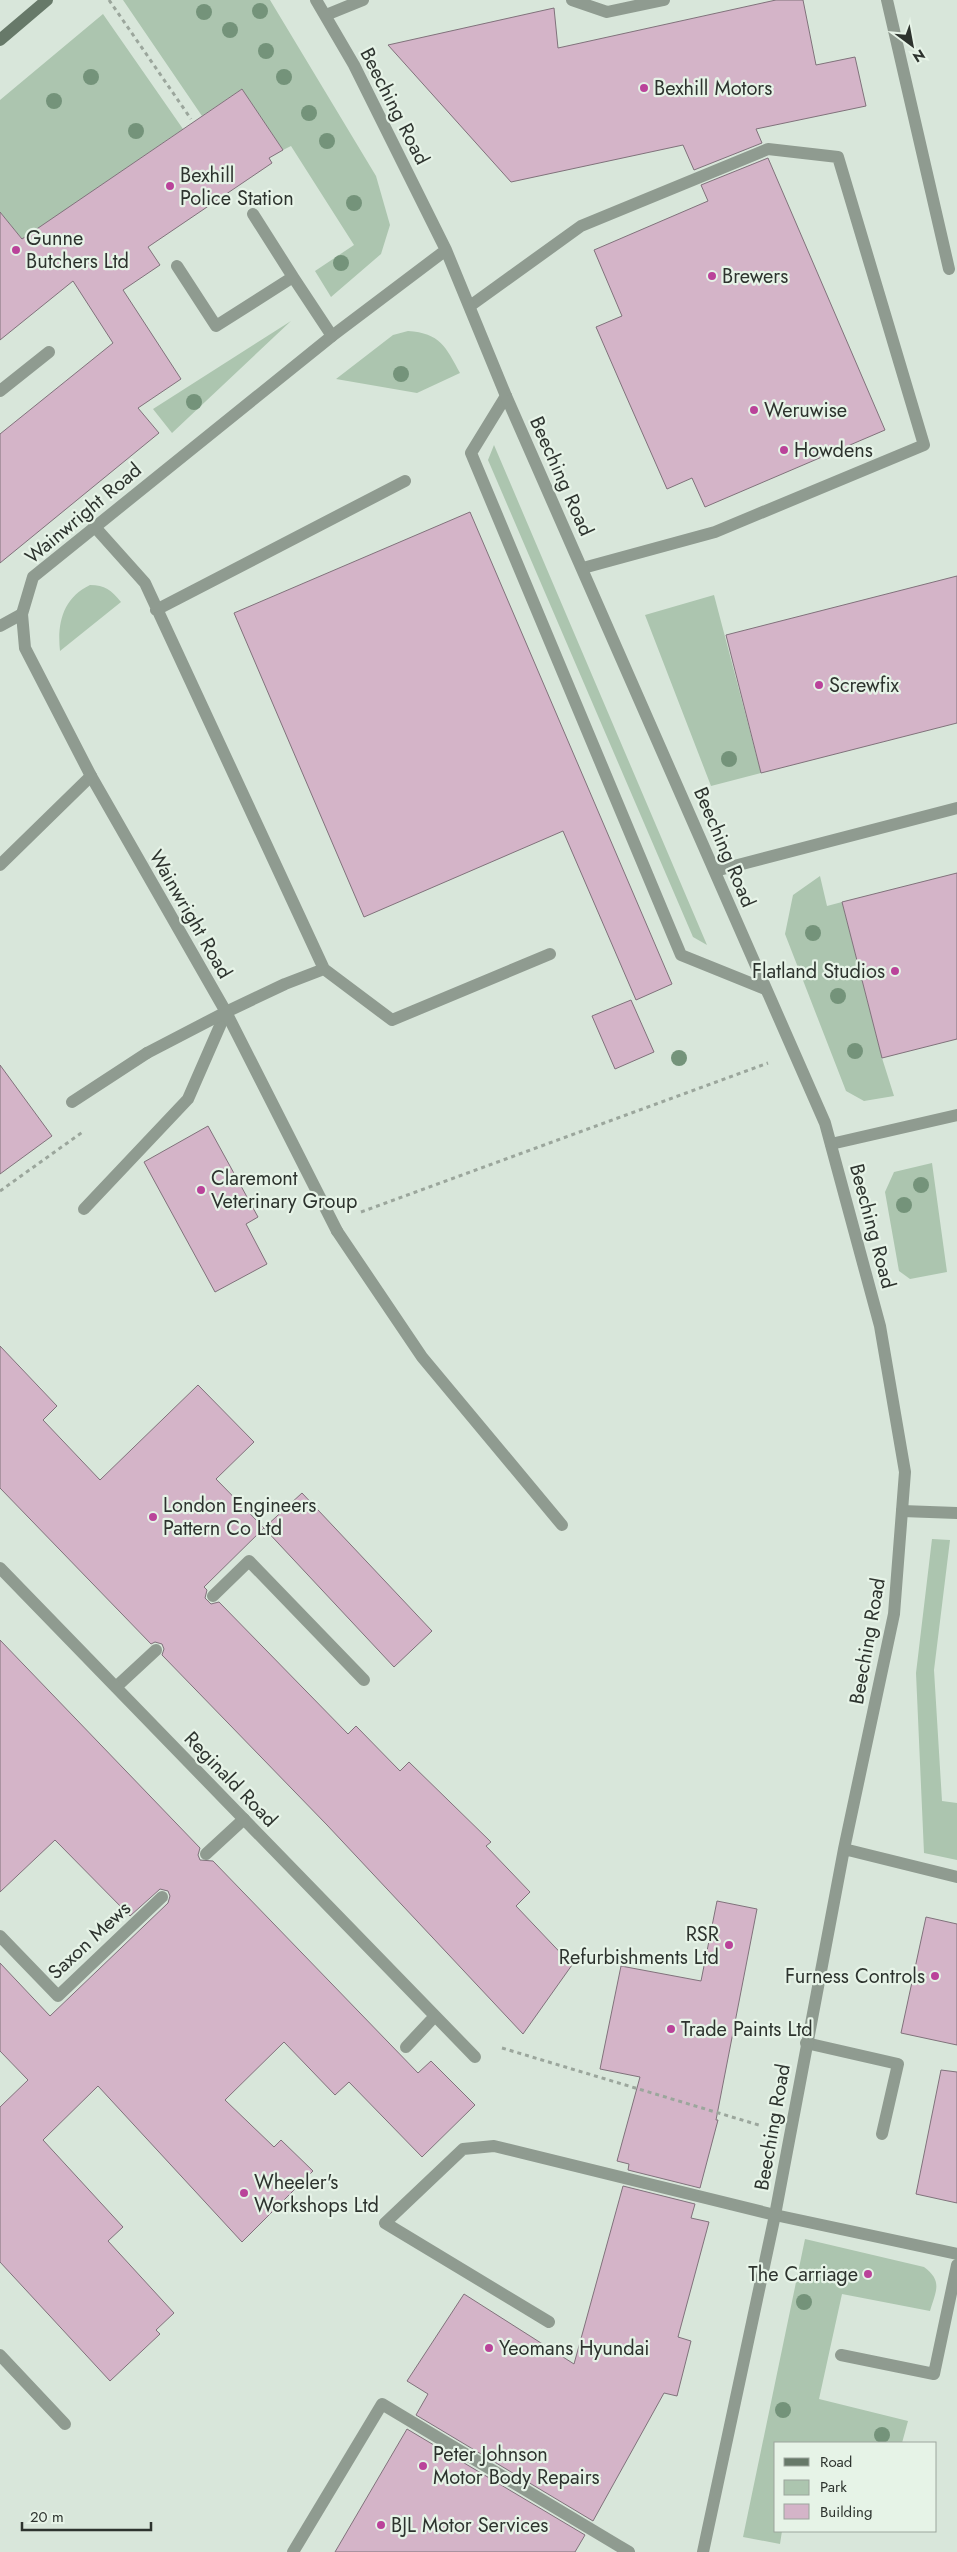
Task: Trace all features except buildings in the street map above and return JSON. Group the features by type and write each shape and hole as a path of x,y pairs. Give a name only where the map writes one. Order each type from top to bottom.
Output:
{"main road":[{"path":"0,40 47,0"}],"street":[{"name":"Beeching Road","path":"316,0 354,65 446,250 506,396 825,1123 880,1326 905,1472 894,1614 844,1849 775,2215 703,2552"},
{"path":"326,15 363,0"},
{"path":"572,0 607,12 664,0"},
{"path":"888,0 949,269"},
{"path":"470,306 581,226 768,149 838,157 924,445 715,532 583,568"},
{"path":"253,214 332,336"},
{"name":"Wainwright Road","path":"446,250 332,336 33,577 22,614 25,648 92,776 226,1012 335,1226 422,1356 562,1525"},
{"path":"178,266 216,326 294,277"},
{"path":"0,391 49,352"},
{"path":"506,396 471,453 681,955 766,988"},
{"path":"156,610 405,481"},
{"path":"94,526 145,582 156,610 324,969 392,1020 550,954"},
{"path":"0,626 22,614"},
{"path":"0,865 92,776"},
{"path":"715,871 957,808"},
{"path":"72,1102 148,1053 226,1012 285,984 324,969"},
{"path":"84,1209 188,1099 226,1012"},
{"path":"831,1144 957,1115"},
{"path":"902,1511 957,1513"},
{"path":"213,1596 249,1561 364,1680"},
{"name":"Reginald Road","path":"0,1568 475,2057"},
{"path":"116,1688 156,1650"},
{"path":"206,1854 244,1819"},
{"path":"844,1849 957,1878"},
{"name":"Saxon Mews","path":"0,1936 58,1996 162,1897"},
{"path":"406,2047 435,2016"},
{"path":"806,2043 898,2064 882,2134"},
{"path":"549,2322 385,2223 463,2149 494,2146 775,2215 957,2254"},
{"path":"841,2355 934,2374 957,2265"},
{"path":"0,2355 65,2424"},
{"path":"293,2552 382,2404 629,2552"}],"path":[{"path":"109,0 191,119"},
{"path":"335,1226 794,1054"},
{"path":"475,2057 489,2044 789,2134"}],"green space":[{"path":"123,0 270,0 376,176 390,225 381,254 331,297 315,271 354,245 291,146 283,150 242,89 202,116"},
{"path":"103,14 183,129 68,208 63,289 0,212 0,100"},
{"path":"291,321 172,433 153,409"},
{"path":"408,331 419,332 435,338 446,349 460,373 417,393 336,379 393,335"},
{"path":"494,445 707,945 693,937 488,460"},
{"path":"90,585 107,589 121,602 60,651 61,621 64,612 74,597"},
{"path":"714,595 761,773 711,786 645,615"},
{"path":"820,876 827,906 842,902 882,1058 894,1096 864,1101 846,1091 785,934 793,895"},
{"path":"932,1163 947,1272 910,1279 899,1271 885,1192 894,1172"},
{"path":"932,1539 950,1540 934,1670 942,1801 957,1803 957,1860 924,1853 916,1673"},
{"path":"805,2239 924,2267 934,2277 936,2282 936,2292 930,2311 842,2294 819,2399 908,2421 902,2442 774,2442 774,2532 782,2532 780,2544 743,2537"}],"place":[{"name":"Bexhill Motors","path":"644,88"},
{"name":"Bexhill Police Station","path":"170,186"},
{"name":"Gunne Butchers Ltd","path":"16,250"},
{"name":"Brewers","path":"712,276"},
{"name":"Weruwise","path":"754,410"},
{"name":"Howdens","path":"784,450"},
{"name":"Screwfix","path":"819,685"},
{"name":"Flatland Studios","path":"895,971"},
{"name":"Claremont Veterinary Group","path":"201,1190"},
{"name":"London Engineers Pattern Co Ltd","path":"153,1517"},
{"name":"RSR Refurbishments Ltd","path":"729,1945"},
{"name":"Furness Controls","path":"935,1976"},
{"name":"Trade Paints Ltd","path":"671,2029"},
{"name":"Wheeler's Workshops Ltd","path":"244,2193"},
{"name":"The Carriage","path":"868,2274"},
{"name":"Yeomans Hyundai","path":"489,2348"},
{"name":"Peter Johnson Motor Body Repairs","path":"423,2466"},
{"name":"BJL Motor Services","path":"381,2525"}]}
